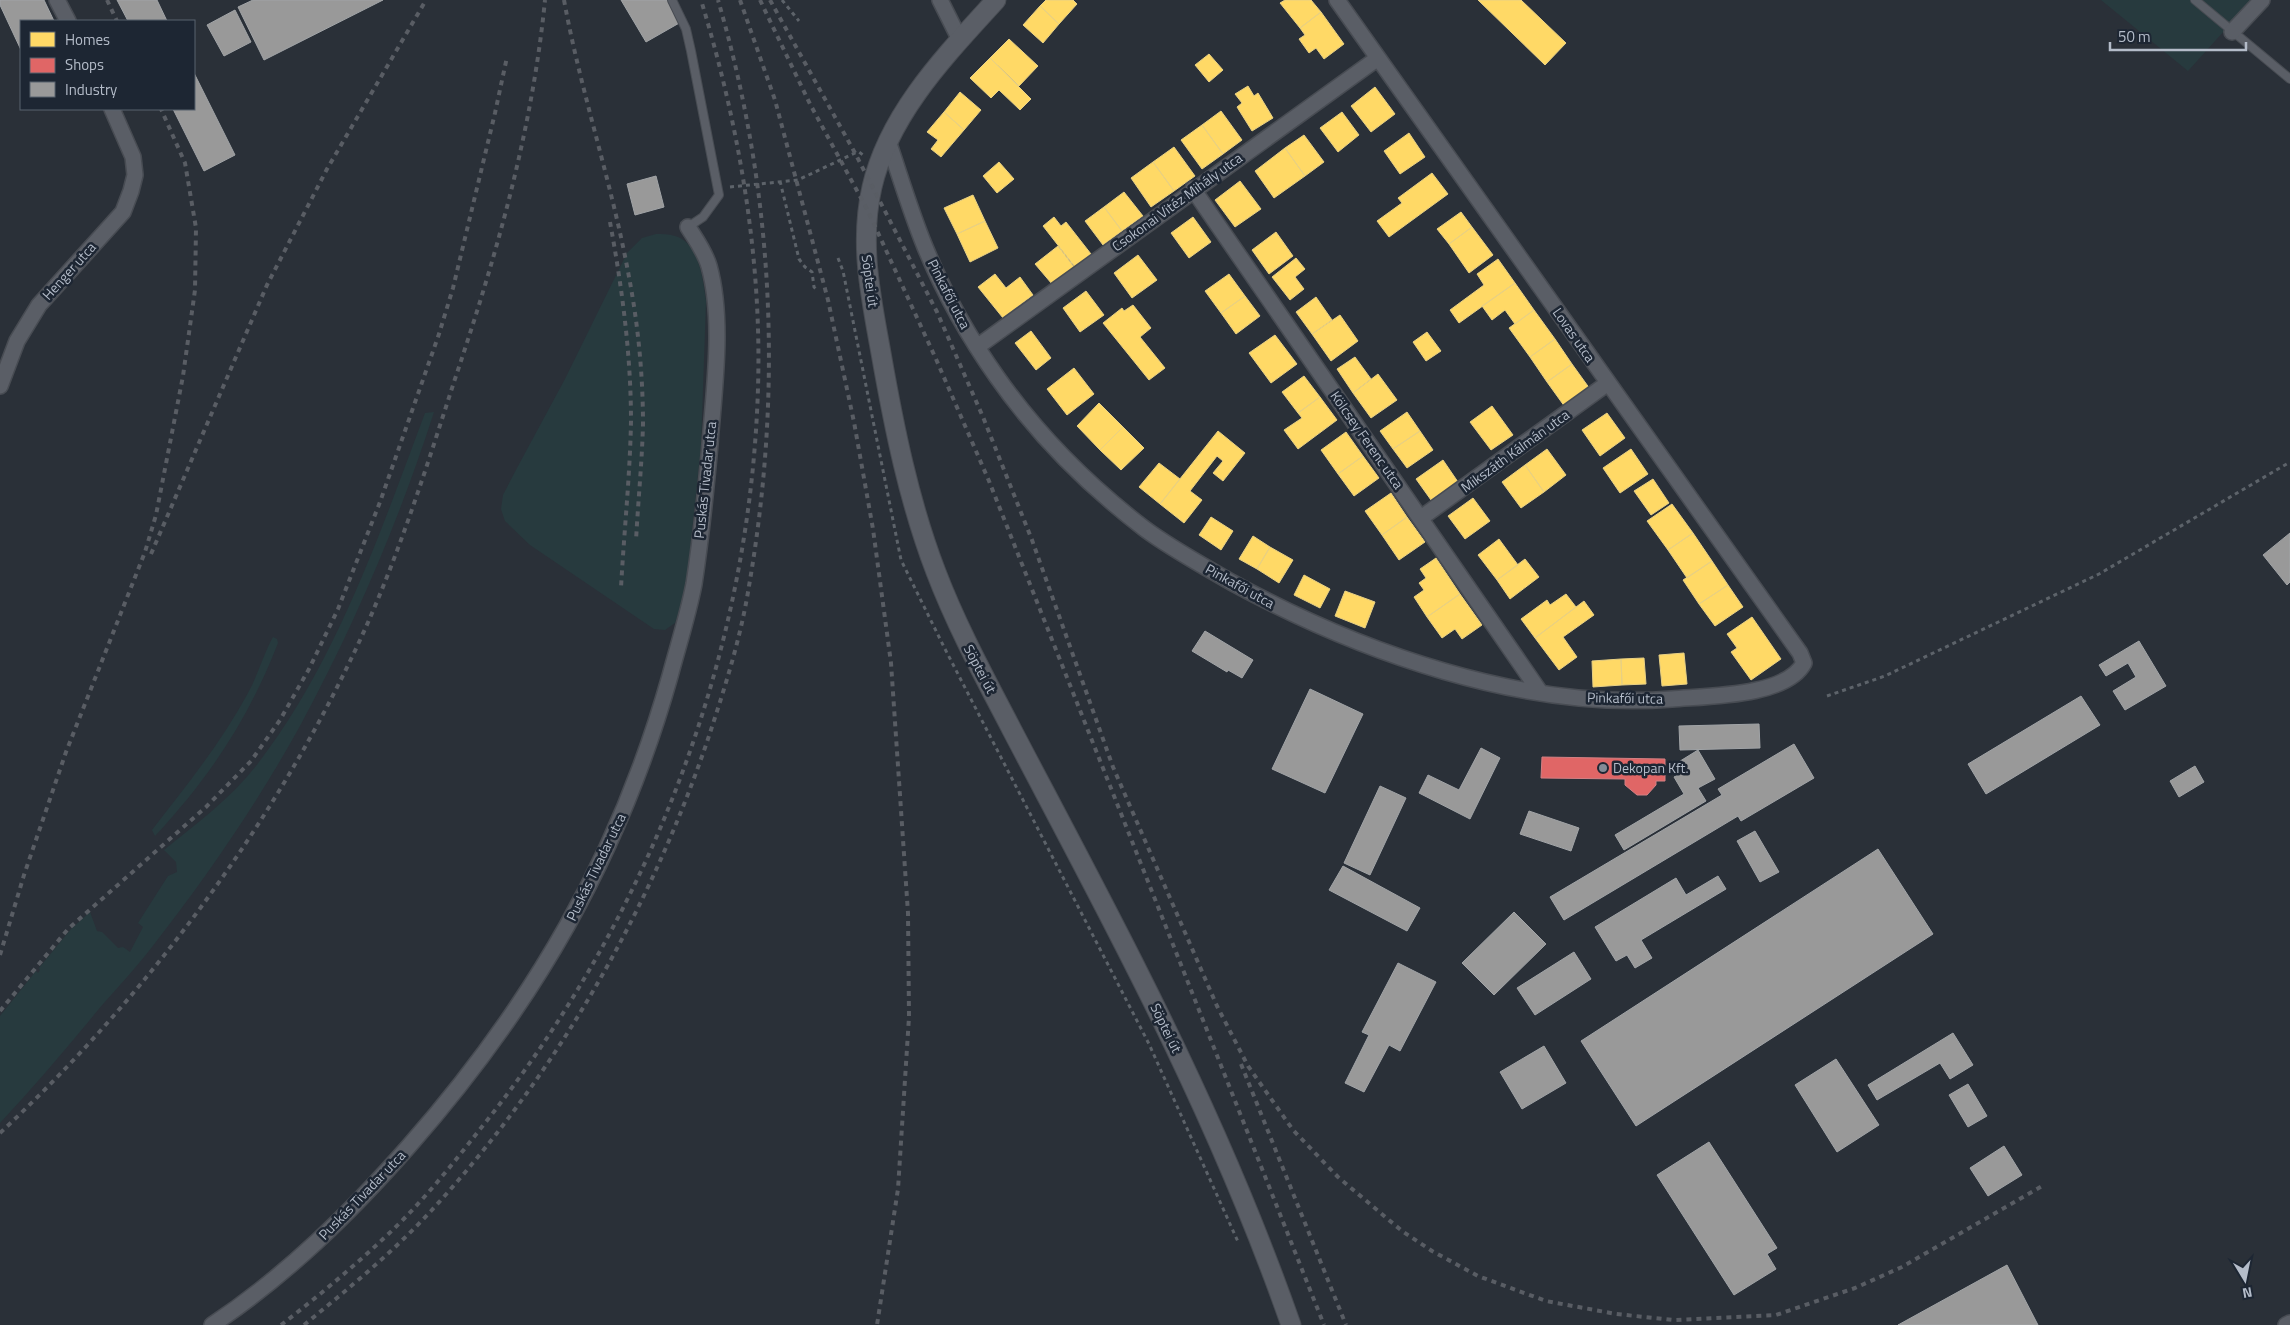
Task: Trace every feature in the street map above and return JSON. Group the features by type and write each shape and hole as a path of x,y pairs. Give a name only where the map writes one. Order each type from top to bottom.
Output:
{"street":[{"path":"57,0 67,20"},
{"path":"940,0 960,40"},
{"name":"Söptei út","path":"996,0 960,40 909,104 888,141 878,166 872,187 864,234 866,268 886,382 920,527 968,648 1140,976 1186,1070 1223,1151 1291,1325"},
{"name":"Lovas utca","path":"1337,0 1800,654 1804,663 1799,672"},
{"path":"2232,32 2262,0"},
{"name":"Csokonai Vitéz Mihály utca","path":"977,347 1193,189 1378,58"},
{"name":"Henger utca","path":"0,386 17,341 39,304 123,212 131,192 134,176 133,157 112,110"},
{"name":"Pinkafői utca","path":"888,141 924,245 952,304 998,379 1067,459 1145,528 1178,551 1269,602 1326,628 1440,672 1540,692 1597,699 1648,701 1768,689 1799,672"},
{"name":"Kölcsey Ferenc utca","path":"1193,189 1540,692"},
{"name":"Puskás Tivadar utca","path":"212,1325 245,1303 301,1258 366,1194 445,1106 466,1080 536,981 610,846 659,714 694,576 707,471 716,340 715,300 709,266 702,248 688,227"},
{"name":"Mikszáth Kálmán utca","path":"1421,518 1608,384"},
{"path":"2286,1325 2290,1323"}],"lane":[{"path":"672,0 688,39 719,195 703,217 688,227"},
{"path":"2195,0 2290,79"}],"path":[{"path":"782,0 799,21"},
{"path":"719,195 732,186 798,180 859,152 878,166"},
{"path":"780,181 799,259 804,268 812,272 814,287 818,290"},
{"path":"1827,696 1893,672 2099,574 2290,462"}],"green space":[{"path":"2101,0 2252,0 2188,71"},
{"path":"656,234 675,236 690,246 699,264 706,301 701,446 688,569 682,602 675,623 665,630 654,629 530,545 505,521 501,509 503,495 565,379 627,253 642,238"},
{"path":"434,412 406,493 357,611 320,688 284,755 249,812 192,894 152,947 0,1123 0,1016 36,971 38,973 39,968 71,929 90,912 97,931 102,932 118,948 123,947 130,952 143,927 138,923 168,876 177,872 176,862 164,850 212,811 246,778 284,726 310,684 354,596 425,413"},
{"path":"273,637 277,639 278,643 267,670 241,721 226,746 193,792 155,836 152,830 203,764 238,711 252,686"}],"building: Homes":[{"path":"1046,0 1073,0 1077,4 1059,24 1040,6"},
{"path":"1285,0 1311,0 1321,12 1300,28 1280,3"},
{"path":"1478,0 1521,0 1566,43 1545,65"},
{"path":"1040,6 1059,24 1043,43 1023,25"},
{"path":"1321,12 1344,44 1324,59 1316,48 1309,53 1299,39 1305,35 1300,28"},
{"path":"1009,39 1038,66 1019,86 990,58"},
{"path":"1209,54 1223,70 1209,82 1195,65"},
{"path":"990,58 1031,99 1020,110 999,90 991,98 970,78"},
{"path":"1248,86 1254,96 1258,93 1273,118 1252,131 1237,107 1242,103 1235,94"},
{"path":"1375,87 1395,114 1371,132 1351,106"},
{"path":"960,92 981,110 964,130 944,112"},
{"path":"1221,111 1242,140 1223,154 1202,125"},
{"path":"944,112 964,130 941,157 931,149 938,140 927,132"},
{"path":"1342,112 1359,135 1338,152 1320,128"},
{"path":"1202,125 1223,154 1202,169 1181,140"},
{"path":"1409,133 1425,157 1400,174 1384,151"},
{"path":"1304,135 1324,162 1305,176 1285,148"},
{"path":"1174,147 1195,176 1174,191 1153,162"},
{"path":"1285,148 1305,176 1274,198 1255,171"},
{"path":"999,162 1014,179 997,193 983,176"},
{"path":"1153,162 1174,191 1151,207 1131,178"},
{"path":"1432,173 1448,194 1389,237 1377,221 1402,203 1398,198"},
{"path":"1240,181 1261,209 1235,227 1215,200"},
{"path":"1124,192 1143,216 1122,231 1104,207"},
{"path":"973,195 985,221 957,234 944,208"},
{"path":"1104,207 1122,231 1103,245 1085,221"},
{"path":"1461,212 1472,227 1449,244 1437,229"},
{"path":"1054,217 1061,226 1066,222 1091,254 1075,267 1043,226"},
{"path":"1193,217 1211,242 1189,258 1171,233"},
{"path":"985,221 998,248 970,262 957,234"},
{"path":"1472,227 1493,255 1469,273 1449,244"},
{"path":"1276,232 1293,256 1269,274 1252,250"},
{"path":"1058,246 1074,267 1052,284 1035,264"},
{"path":"1138,255 1157,280 1132,298 1114,273"},
{"path":"1296,258 1305,269 1295,277 1304,289 1290,300 1272,277"},
{"path":"1498,259 1515,283 1459,323 1450,310 1484,285 1477,274"},
{"path":"995,274 1006,288 1020,277 1033,295 1003,318 978,287"},
{"path":"1229,274 1245,296 1221,313 1205,291"},
{"path":"1515,283 1534,310 1515,324 1505,310 1492,320 1482,306"},
{"path":"1086,291 1104,315 1080,332 1063,308"},
{"path":"1245,296 1260,316 1236,334 1221,313"},
{"path":"1316,297 1332,320 1312,334 1296,312"},
{"path":"1133,305 1151,328 1140,337 1165,368 1149,380 1103,323 1122,308 1124,311"},
{"path":"1534,310 1555,339 1530,357 1509,328"},
{"path":"1340,315 1358,341 1331,361 1312,334"},
{"path":"1031,331 1051,358 1036,370 1015,343"},
{"path":"1427,332 1441,351 1426,361 1413,342"},
{"path":"1275,335 1297,364 1271,383 1249,353"},
{"path":"1555,339 1572,364 1547,382 1530,357"},
{"path":"1355,357 1371,379 1353,393 1337,369"},
{"path":"1572,364 1590,389 1565,407 1547,382"},
{"path":"1074,368 1094,394 1067,415 1047,389"},
{"path":"1378,374 1397,400 1371,418 1353,393"},
{"path":"1304,376 1320,397 1298,413 1282,392"},
{"path":"1320,397 1337,420 1298,449 1284,430 1302,418 1298,413"},
{"path":"1099,403 1123,427 1100,450 1077,426"},
{"path":"1492,406 1513,435 1491,450 1470,422"},
{"path":"1407,412 1420,431 1393,449 1380,431"},
{"path":"1607,413 1625,438 1600,456 1582,430"},
{"path":"1123,427 1144,448 1121,470 1100,450"},
{"path":"1218,431 1245,453 1223,481 1213,473 1223,461 1217,456 1190,491 1202,500 1184,523 1160,504"},
{"path":"1420,431 1433,450 1407,468 1393,449"},
{"path":"1346,432 1363,456 1338,474 1321,450"},
{"path":"1547,449 1566,475 1544,492 1525,465"},
{"path":"1631,449 1648,474 1620,493 1603,468"},
{"path":"1363,456 1379,478 1354,496 1338,474"},
{"path":"1443,460 1458,482 1431,500 1416,479"},
{"path":"1159,463 1180,479 1160,504 1139,487"},
{"path":"1525,465 1544,492 1521,508 1502,482"},
{"path":"1653,479 1669,503 1651,515 1634,491"},
{"path":"1391,493 1407,517 1382,535 1365,511"},
{"path":"1473,498 1490,521 1465,539 1448,516"},
{"path":"1672,504 1693,533 1668,550 1647,521"},
{"path":"1211,517 1233,531 1221,550 1199,535"},
{"path":"1407,517 1425,542 1399,560 1382,535"},
{"path":"1693,533 1712,561 1687,578 1668,550"},
{"path":"1253,536 1270,547 1257,569 1239,559"},
{"path":"1499,539 1518,565 1497,580 1478,555"},
{"path":"1270,547 1293,560 1279,583 1257,569"},
{"path":"1436,558 1460,594 1427,617 1414,597 1424,590 1419,583 1426,578 1420,569"},
{"path":"1525,559 1539,577 1510,599 1497,580"},
{"path":"1712,561 1728,585 1699,604 1683,580"},
{"path":"1304,575 1330,589 1320,608 1294,595"},
{"path":"1728,585 1743,607 1715,626 1699,604"},
{"path":"1345,591 1375,602 1365,628 1335,616"},
{"path":"1460,594 1482,625 1462,639 1455,629 1442,638 1427,617"},
{"path":"1566,594 1576,607 1535,638 1521,619 1547,600 1550,605"},
{"path":"1584,601 1594,615 1563,637 1577,657 1559,670 1535,638"},
{"path":"1752,617 1781,659 1751,680 1731,652 1737,648 1727,634"},
{"path":"1684,653 1687,684 1662,686 1659,655"},
{"path":"1644,658 1646,684 1622,685 1621,659"},
{"path":"1621,659 1622,685 1593,687 1592,661"}],"building: Shops":[{"name":"Dekopan Kft.","path":"1542,757 1665,759 1665,781 1656,781 1656,785 1647,795 1637,795 1625,785 1625,779 1541,778"}],"building: Industry":[{"path":"0,0 44,0 54,20 20,20 20,48 0,5"},
{"path":"117,0 157,0 167,20 127,20"},
{"path":"253,0 383,0 264,60 238,7"},
{"path":"621,0 669,0 681,22 646,42"},
{"path":"235,10 251,42 224,56 207,25"},
{"path":"195,75 235,155 204,171 174,110 195,110"},
{"path":"656,176 664,207 635,215 627,184"},
{"path":"2290,533 2290,582 2287,585 2263,555"},
{"path":"1205,631 1253,660 1242,678 1228,670 1227,672 1192,651"},
{"path":"2139,641 2166,686 2125,710 2113,691 2136,677 2128,663 2106,676 2099,665"},
{"path":"1310,689 1363,714 1325,793 1272,769"},
{"path":"2081,696 2100,725 1986,794 1968,764"},
{"path":"1759,724 1760,748 1680,750 1679,726"},
{"path":"1794,744 1814,778 1741,821 1738,816 1564,920 1550,897 1722,795 1718,789"},
{"path":"1481,748 1500,758 1470,819 1419,793 1428,775 1459,790"},
{"path":"1698,750 1715,779 1698,788 1706,801 1624,850 1615,835 1684,794 1674,777 1683,772 1677,763"},
{"path":"2195,766 2204,782 2179,797 2170,781"},
{"path":"1380,786 1406,798 1370,875 1344,863"},
{"path":"1529,811 1579,828 1571,851 1520,834"},
{"path":"1755,831 1779,872 1760,882 1737,841"},
{"path":"1878,849 1933,934 1636,1126 1581,1041"},
{"path":"1343,866 1420,908 1407,931 1329,890"},
{"path":"1718,876 1726,889 1641,940 1652,958 1635,968 1627,955 1616,961 1595,927 1676,878 1686,895"},
{"path":"1514,912 1546,944 1494,995 1462,963"},
{"path":"1574,952 1591,979 1535,1015 1517,988"},
{"path":"1398,963 1436,982 1400,1051 1389,1045 1364,1092 1345,1083 1369,1035 1362,1032"},
{"path":"1953,1033 1973,1065 1950,1079 1940,1063 1877,1100 1868,1085"},
{"path":"1544,1046 1566,1083 1522,1109 1500,1072"},
{"path":"1836,1059 1879,1125 1837,1152 1795,1085"},
{"path":"1968,1084 1987,1116 1968,1127 1949,1095"},
{"path":"1709,1142 1777,1248 1767,1254 1776,1269 1734,1295 1657,1175"},
{"path":"2004,1146 2022,1175 1988,1196 1970,1168"},
{"path":"2007,1265 2038,1325 1898,1325"}],"railway":[{"path":"107,0 117,20"},
{"path":"151,554 267,285 327,169 426,0"},
{"path":"0,1133 103,1028 197,912 281,788 318,724 367,626 395,557 431,452 498,241 522,146 539,49 545,0"},
{"path":"564,0 622,242 635,313 643,406 636,541"},
{"path":"281,1325 346,1272 408,1214 466,1147 538,1052 592,966 639,876 678,783 710,687 735,589 751,489 758,388 758,339 752,241 737,143 715,47 701,0"},
{"path":"304,1325 385,1256 431,1211 476,1159 519,1104 558,1047 595,988 628,927 658,865 685,801 721,699 746,605 760,512 769,365 767,291 761,218 751,145 737,72 718,0"},
{"path":"740,0 775,100 828,300 854,422 873,529 891,663 908,913 909,1017 898,1189 877,1325"},
{"path":"760,0 810,104 868,211 936,359 989,481 1324,1325"},
{"path":"770,0 855,153 937,312 983,417 1032,540 1113,767 1217,1006 1248,1066 1293,1130 1338,1177 1402,1231 1432,1251 1478,1276 1546,1301 1616,1314 1674,1320 1776,1315 1855,1288 1902,1267 2044,1185"},
{"path":"0,1011 68,929 206,807 251,761 280,720 309,669 338,609 380,502 439,334 453,288 507,57"},
{"path":"0,955 24,875 66,752 145,552 156,515 183,376 195,290 196,228 185,163 161,110"},
{"path":"610,222 625,321 631,396 621,588"},
{"path":"1241,1064 1346,1325"}],"place":[{"name":"Dekopan Kft.","path":"1603,768"}]}
